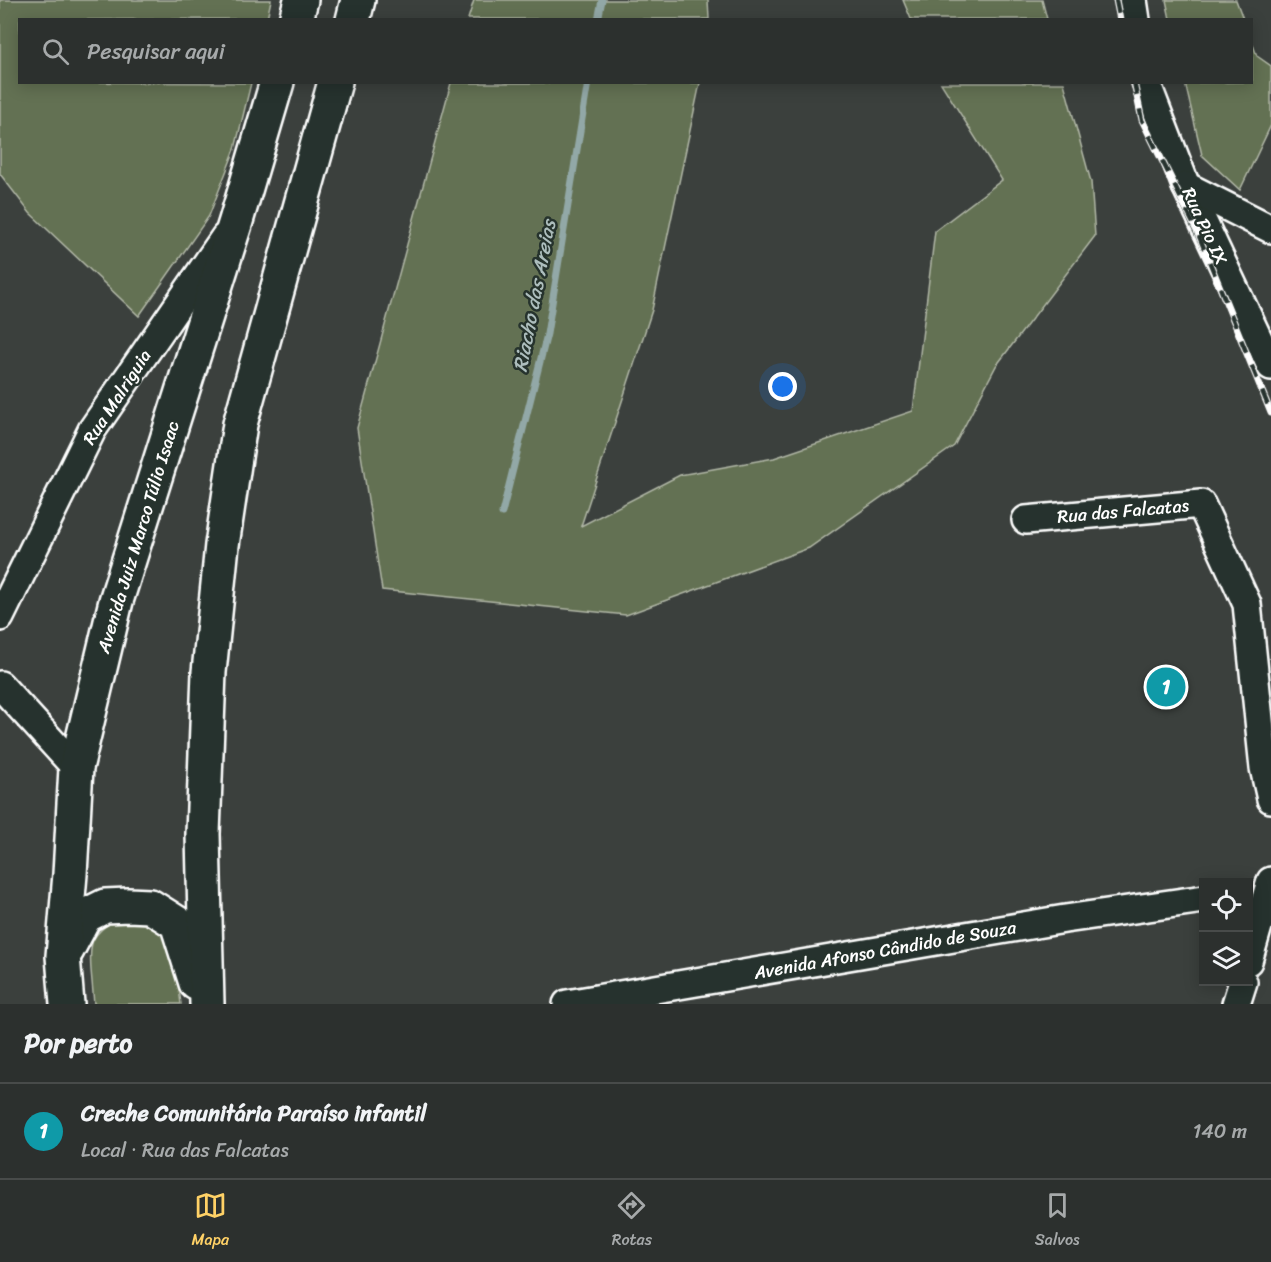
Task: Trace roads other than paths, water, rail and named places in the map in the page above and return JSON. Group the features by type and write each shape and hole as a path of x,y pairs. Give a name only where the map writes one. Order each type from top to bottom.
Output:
{"main road":[{"path":"296,18 301,0"},
{"path":"354,18 358,0"},
{"name":"Avenida Juiz Marco Túlio Isaac","path":"67,1004 63,956 76,768 116,601 236,221 276,84"},
{"path":"207,1004 203,834 209,672 222,545 240,424 334,84"},
{"path":"63,956 85,916 105,906 150,906 177,923 202,1004"}],"street":[{"path":"1133,0 1136,18"},
{"name":"Rua Pio IX","path":"1147,84 1186,186 1271,366"},
{"path":"1186,186 1271,229"},
{"name":"Rua Malriguia","path":"0,617 92,430 236,221"},
{"name":"Rua das Falcatas","path":"1026,520 1201,504 1247,604 1264,768 1271,799"},
{"path":"0,685 76,768"},
{"path":"1253,937 1263,888"},
{"name":"Avenida Afonso Cândido de Souza","path":"567,1004 1065,919 1199,900"},
{"path":"1236,1004 1241,986"}],"waterway":[{"name":"Riacho das Areias","path":"598,18 602,0"},
{"name":"Riacho das Areias","path":"502,513 547,334 588,84"}],"railway":[{"path":"1116,0 1120,18"},
{"path":"1134,84 1142,120 1197,231 1271,413"}],"place":[{"name":"Creche Comunitária Paraíso infantil","path":"1166,687"}]}
